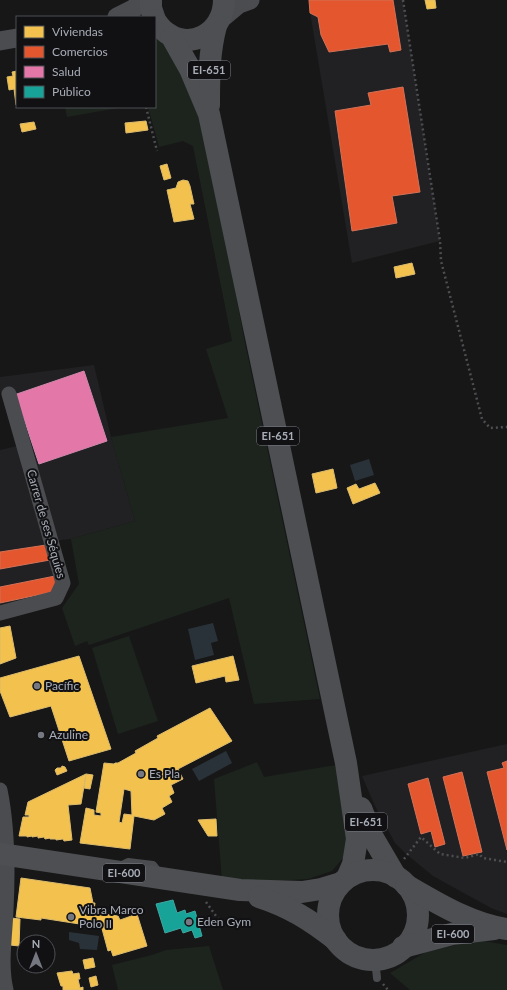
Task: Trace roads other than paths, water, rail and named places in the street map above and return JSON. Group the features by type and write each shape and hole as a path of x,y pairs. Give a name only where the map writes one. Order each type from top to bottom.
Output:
{"main road":[{"name":"EI-651","path":"151,0 151,8 155,16"},
{"name":"EI-651","path":"209,114 212,40 220,15"},
{"path":"160,26 181,40 191,40 200,38 209,33 220,15"},
{"name":"EI-651","path":"160,26 190,69 209,114 346,763 357,839 353,864 344,881"},
{"name":"EI-651","path":"346,763 372,836 401,881"},
{"name":"EI-600","path":"3,855 240,890 302,892 321,889 344,881 359,872 371,870 384,872 464,915 505,929"},
{"name":"EI-600","path":"336,940 330,926 328,911 332,896 344,881"},
{"name":"EI-600","path":"240,890 280,904 300,914 336,940 353,955 367,959 376,969 390,956 403,947 413,933 418,917 415,900 401,881"},
{"name":"EI-600","path":"403,947 452,934 505,929"}],"street":[{"path":"119,16 133,9 145,0"},
{"path":"220,15 250,0"},
{"path":"0,41 16,38"},
{"name":"Carrer de ses Séquies","path":"0,613 56,598 63,583 9,394"},
{"path":"0,790 5,826 3,855 6,909 3,970 6,990"}],"place":[{"name":"Pacífic","path":"37,686"},
{"name":"Azuline","path":"41,735"},
{"name":"Es Pla","path":"141,774"},
{"name":"Vibra Marco Polo II","path":"71,917"},
{"name":"Eden Gym","path":"189,922"}]}
